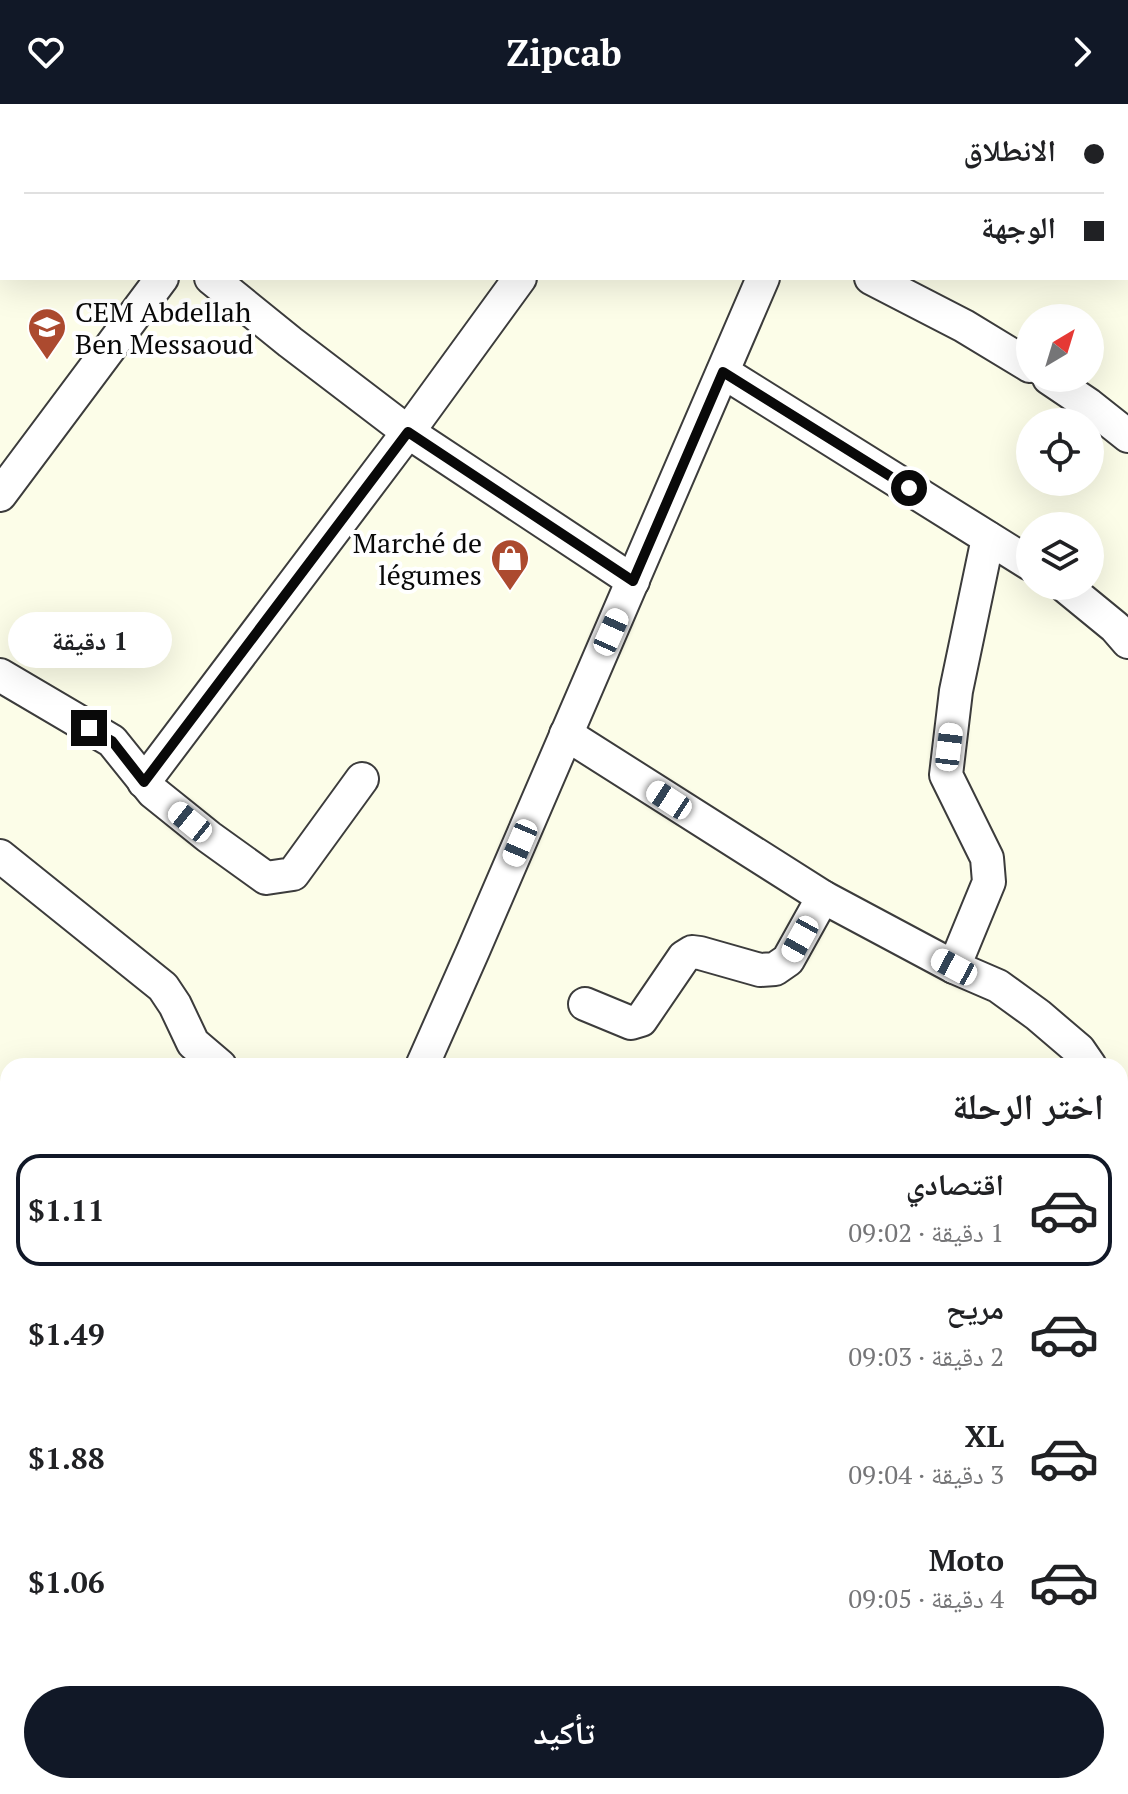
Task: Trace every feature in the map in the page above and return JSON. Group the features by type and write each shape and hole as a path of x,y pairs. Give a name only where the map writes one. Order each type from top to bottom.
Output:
{"street":[{"path":"0,495 161,280"},
{"path":"213,280 408,432 633,581"},
{"path":"144,782 519,280"},
{"path":"425,1058 762,280"},
{"path":"875,280 964,326 1016,358"},
{"path":"723,372 1016,555"},
{"path":"1070,392 1128,436"},
{"path":"954,967 989,882 987,858 946,775 956,691 988,538"},
{"path":"1082,600 1128,642"},
{"path":"0,675 112,741 153,792 266,878 293,874 362,779"},
{"path":"566,734 823,897 954,967 998,986 1028,1007 1084,1058"},
{"path":"0,856 163,987 193,1043 211,1058"},
{"path":"585,1004 631,1023 641,1020 684,957 692,952 760,970 775,969 788,960 823,897"}],"place":[{"name":"CEM Abdellah Ben Messaoud","path":"47,361"},
{"name":"Marché de légumes","path":"510,592"}],"route":[{"path":"89,728 112,741 144,782 408,432 633,581 723,372 909,488"}]}
